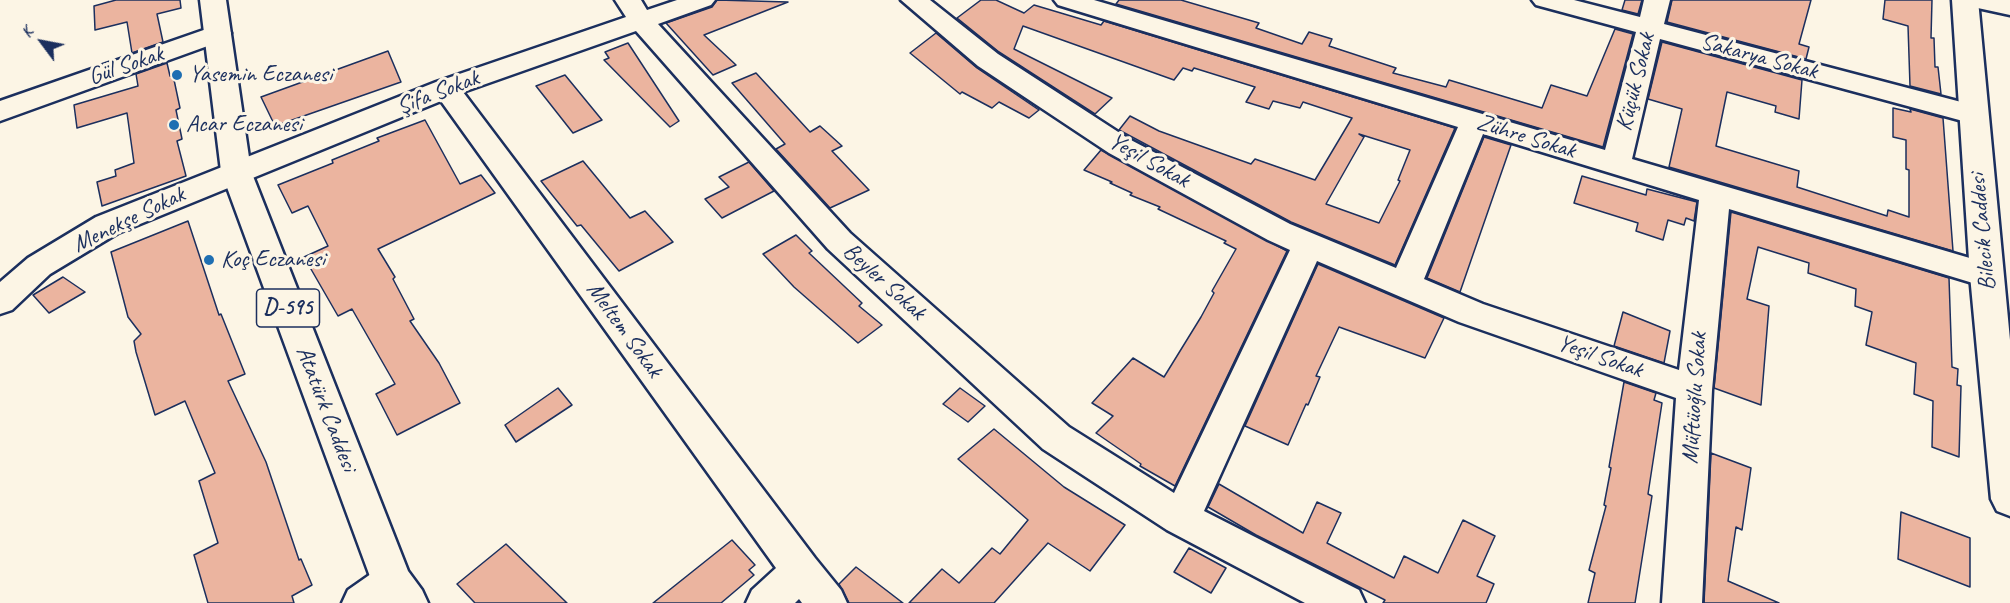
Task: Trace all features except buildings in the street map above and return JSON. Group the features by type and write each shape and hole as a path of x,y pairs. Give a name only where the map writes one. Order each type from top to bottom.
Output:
{"street":[{"name":"Atatürk Caddesi","path":"213,0 236,171 387,596"},
{"name":"Şifa Sokak","path":"236,171 446,88 634,10 702,0"},
{"name":"Yeşil Sokak","path":"914,0 988,60 1119,146 1279,232 1471,313 1694,390"},
{"name":"Zühre Sokak","path":"1066,0 1986,275"},
{"name":"Sakarya Sokak","path":"1545,0 1974,115"},
{"name":"Küçük Sokak","path":"1616,164 1657,0"},
{"name":"Bilecik Caddesi","path":"1965,0 1986,275 2006,410 2010,500"},
{"path":"1973,0 2010,7"},
{"name":"Beyler Sokak","path":"634,10 847,249 1056,438 1181,519 1346,603"},
{"name":"Gül Sokak","path":"0,112 33,98 218,33"},
{"name":"Meltem Sokak","path":"446,88 801,571 827,603"},
{"path":"1406,285 1474,122"},
{"name":"Menekşe Sokak","path":"0,301 39,266 107,225 236,171"},
{"name":"Müftüoğlu Sokak","path":"1682,603 1694,390 1715,194"},
{"path":"1181,519 1309,244"},
{"path":"766,603 801,571"}],"place":[{"name":"Yasemin Eczanesi","path":"177,75"},
{"name":"Acar Eczanesi","path":"174,125"},
{"name":"Koç Eczanesi","path":"209,260"}]}
